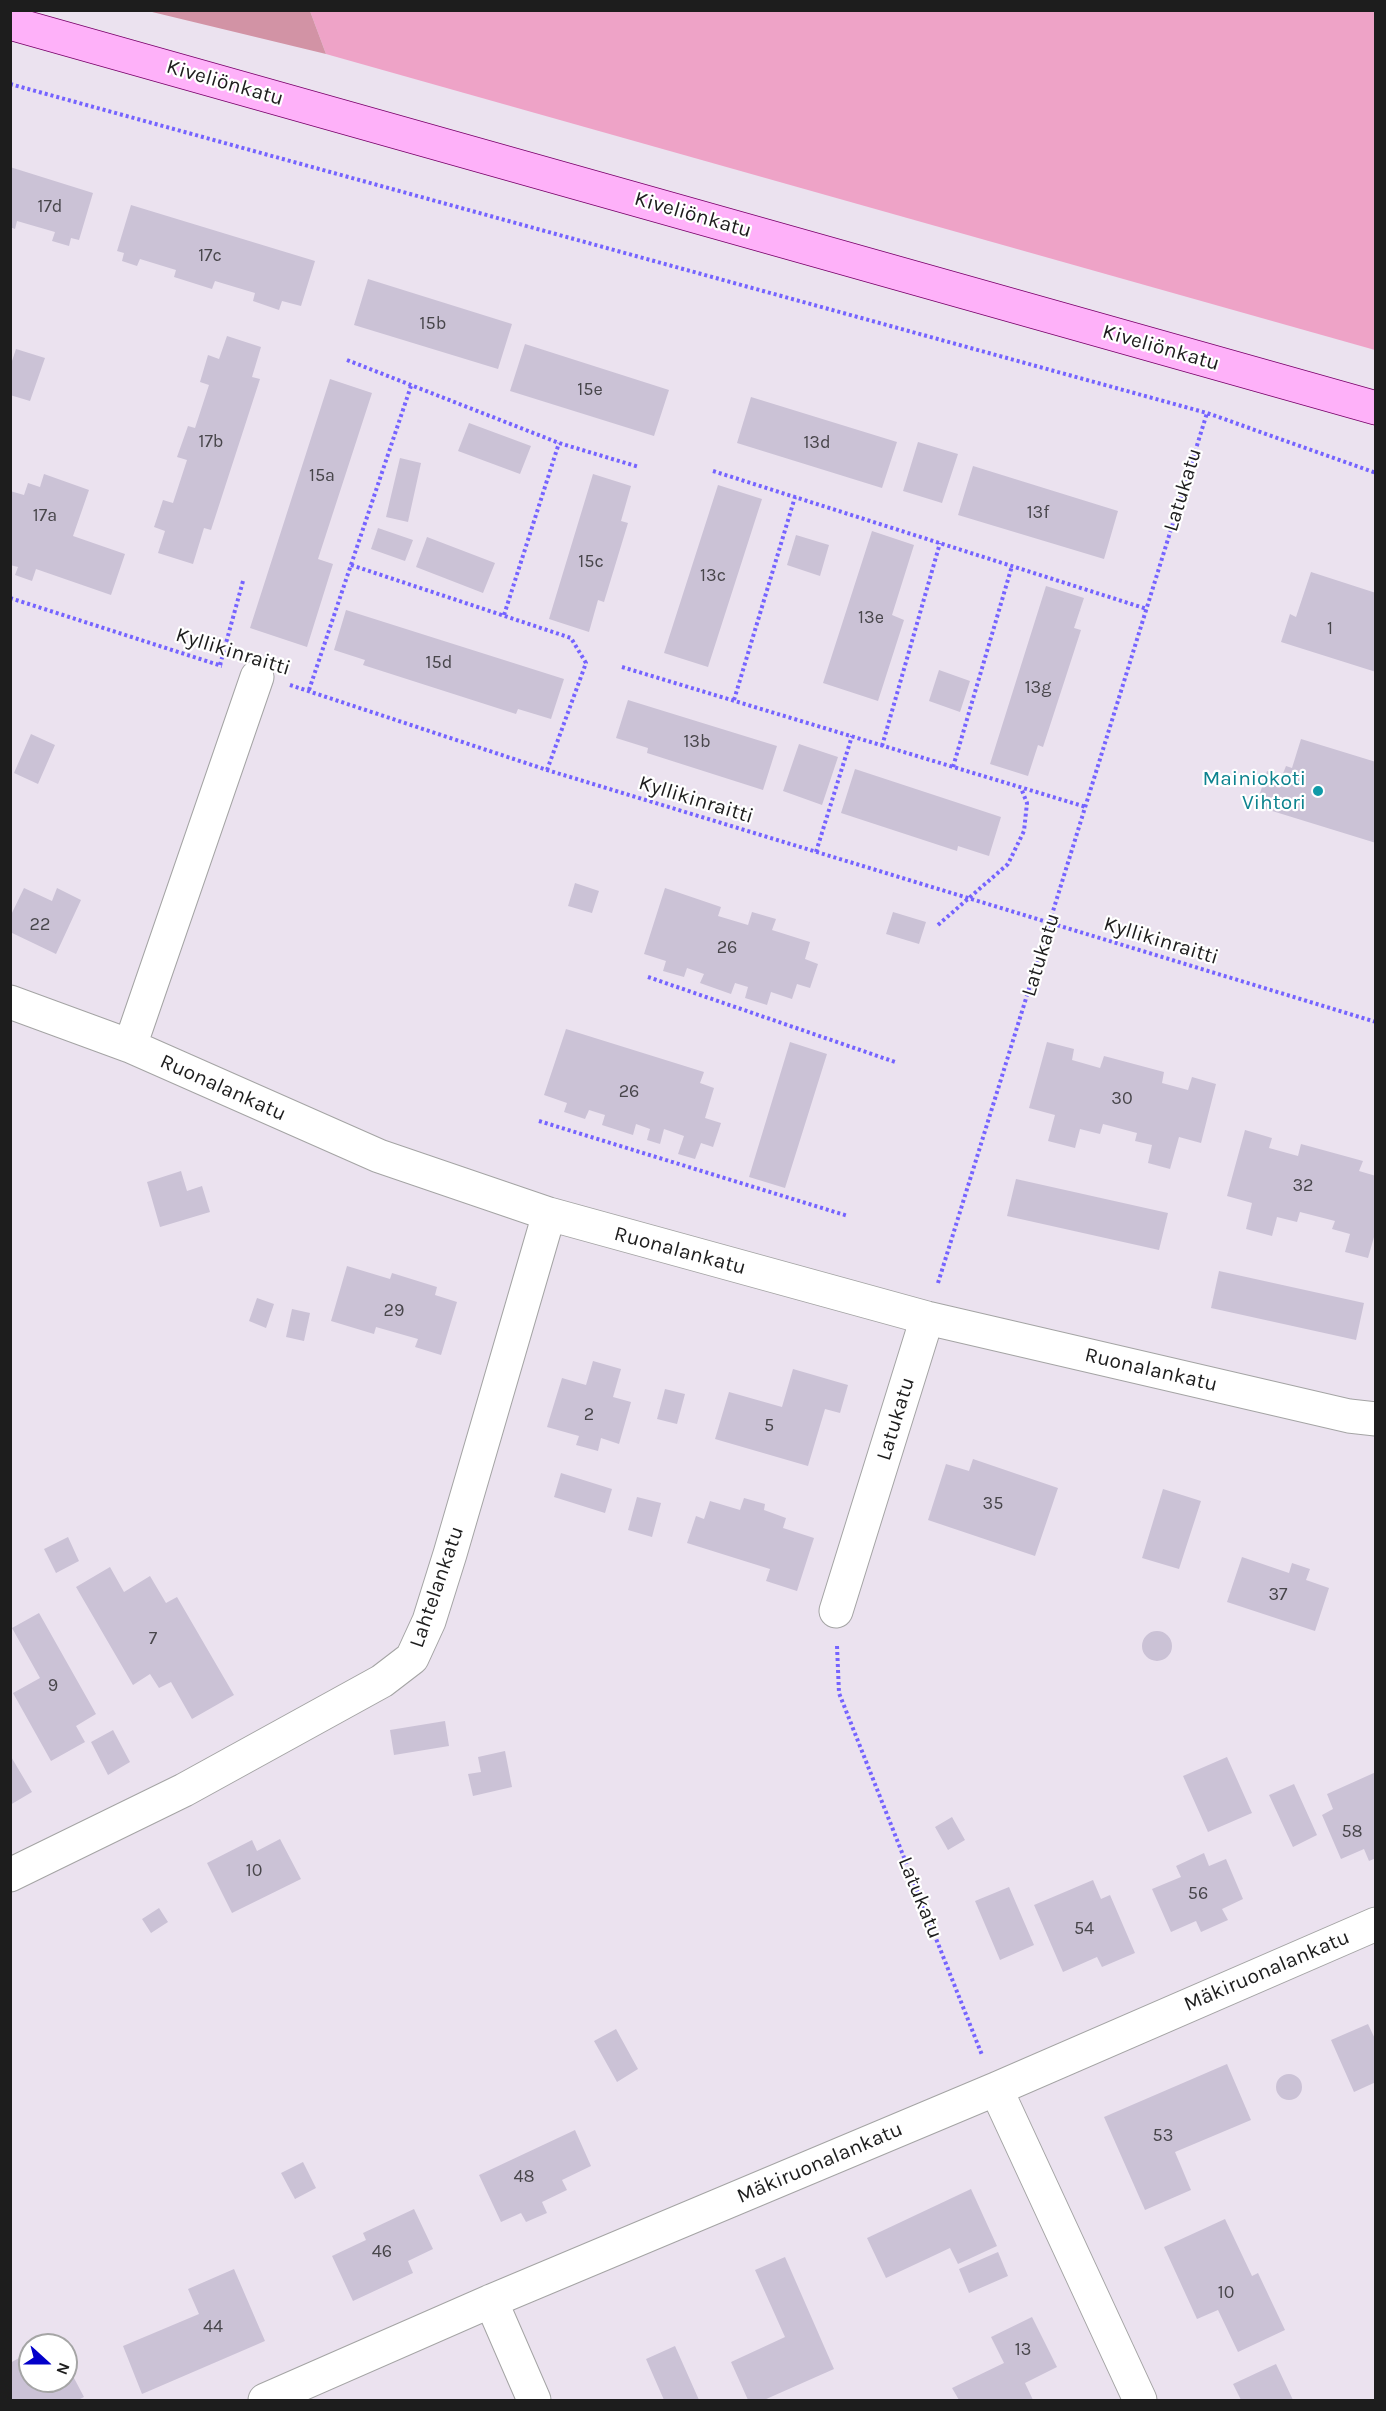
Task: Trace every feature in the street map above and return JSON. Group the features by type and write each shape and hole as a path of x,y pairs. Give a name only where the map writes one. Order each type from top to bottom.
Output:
{"main road":[{"name":"Kiveliönkatu","path":"10,23 1376,408"}],"street":[{"path":"130,1046 257,677"},
{"name":"Ruonalankatu","path":"10,1002 130,1046 379,1156 549,1214 927,1318 1349,1416 1376,1419"},
{"name":"Lahtelankatu","path":"10,1875 184,1791 382,1681 412,1658 429,1621 450,1554 549,1214"},
{"name":"Latukatu","path":"836,1611 927,1318"},
{"name":"Mäkiruonalankatu","path":"265,2400 491,2301 996,2089 1376,1924"},
{"path":"996,2089 1140,2400"},
{"path":"491,2301 534,2400"}],"path":[{"path":"10,84 156,126 1207,413 1376,473"},
{"path":"347,360 559,443 639,467"},
{"path":"309,690 411,386"},
{"name":"Latukatu","path":"927,1318 1207,413"},
{"path":"504,615 559,443"},
{"path":"713,471 1147,609"},
{"path":"734,700 795,497"},
{"path":"882,746 940,543"},
{"path":"351,565 570,638 586,663 547,770"},
{"path":"952,767 1012,566"},
{"path":"220,666 243,581"},
{"name":"Kyllikinraitti","path":"10,598 220,666 309,690 547,770 1376,1022"},
{"path":"622,667 1086,807"},
{"path":"816,852 852,736"},
{"path":"938,925 971,899 1008,864 1024,831 1027,803 1020,787"},
{"path":"648,976 895,1062"},
{"path":"539,1121 848,1215"},
{"name":"Latukatu","path":"836,1611 839,1694 996,2089"}],"shaded area":[{"path":"148,11 310,11 326,54"},
{"path":"310,11 1375,11 1375,350 326,54"}],"building":[{"path":"10,167 93,193 79,240 71,238 69,246 52,241 55,232 17,221 15,229 10,227"},
{"path":"131,205 315,261 301,306 282,301 279,310 253,301 255,293 215,281 212,289 174,277 176,270 140,259 137,266 122,261 124,253 117,251"},
{"path":"368,279 512,324 498,369 354,325"},
{"path":"227,336 261,347 252,377 260,379 211,530 204,528 193,564 158,553 165,531 154,527 163,500 173,503 187,460 177,457 188,426 195,428 209,385 200,382 208,355 219,359"},
{"path":"525,344 669,390 654,436 510,391"},
{"path":"16,349 45,358 30,401 10,395 10,367"},
{"path":"330,379 372,393 318,559 333,564 307,647 250,628"},
{"path":"751,397 897,442 882,488 737,443"},
{"path":"469,423 531,446 520,474 458,451"},
{"path":"918,442 958,454 942,503 903,491"},
{"path":"400,458 421,463 408,522 386,517"},
{"path":"973,466 1118,511 1104,559 958,515"},
{"path":"44,474 89,490 73,536 125,554 111,595 36,569 32,581 15,575 18,567 10,565 10,491 24,495 28,483 40,487"},
{"path":"593,474 631,486 621,521 628,523 604,602 598,600 589,632 549,619"},
{"path":"718,485 762,499 708,667 664,653"},
{"path":"378,528 413,540 405,561 371,549"},
{"path":"872,531 914,545 892,615 904,620 878,701 823,683"},
{"path":"796,535 829,545 820,576 787,565"},
{"path":"427,537 495,563 483,593 416,567"},
{"path":"1311,572 1376,593 1376,672 1281,642 1290,614 1296,617"},
{"path":"1046,586 1084,598 1074,628 1081,630 1043,747 1038,745 1028,776 990,764"},
{"path":"346,610 564,679 551,719 518,709 516,714 363,665 365,660 334,650"},
{"path":"939,670 970,681 960,712 929,701"},
{"path":"628,700 777,746 763,790 647,753 648,748 616,738"},
{"path":"31,734 55,745 38,784 14,773"},
{"name":"Mainiokoti Vihtori","path":"1301,739 1376,762 1376,843 1256,806 1267,771 1282,776 1286,766 1292,768"},
{"path":"799,744 838,757 822,805 783,791"},
{"path":"855,769 1001,817 989,856 958,846 957,851 841,813"},
{"path":"575,883 599,891 592,913 568,906"},
{"path":"24,888 52,901 57,888 81,900 56,954 10,932 10,917"},
{"path":"665,888 721,907 718,916 748,925 752,912 776,919 772,930 810,942 805,959 818,964 810,988 797,984 792,999 771,992 767,1005 745,998 748,987 735,983 731,994 700,983 704,974 687,968 684,977 663,971 666,961 644,954"},
{"path":"893,912 926,922 919,944 886,934"},
{"path":"566,1029 704,1072 700,1083 714,1088 705,1118 721,1123 713,1147 701,1143 695,1159 678,1154 684,1136 664,1129 660,1144 647,1140 650,1129 636,1124 633,1135 602,1125 605,1115 589,1110 585,1119 564,1112 567,1103 544,1095"},
{"path":"790,1042 827,1054 785,1188 749,1177"},
{"path":"1047,1042 1074,1049 1072,1060 1100,1068 1104,1056 1164,1072 1162,1083 1188,1090 1192,1077 1216,1084 1201,1143 1179,1137 1170,1169 1148,1163 1152,1145 1135,1141 1137,1133 1103,1124 1100,1134 1080,1129 1075,1148 1048,1141 1055,1115 1029,1108"},
{"path":"1245,1130 1272,1138 1269,1148 1298,1156 1301,1144 1363,1161 1359,1171 1376,1176 1376,1230 1368,1258 1345,1252 1350,1234 1332,1229 1335,1221 1300,1212 1297,1222 1277,1217 1272,1236 1246,1229 1252,1203 1227,1196"},
{"path":"181,1171 187,1191 202,1186 210,1212 160,1227 147,1182"},
{"path":"1016,1179 1168,1213 1159,1250 1007,1216"},
{"path":"347,1266 390,1279 392,1273 437,1287 435,1295 457,1302 441,1355 415,1347 418,1339 376,1327 374,1334 331,1321"},
{"path":"1219,1271 1364,1303 1356,1340 1211,1308"},
{"path":"257,1298 274,1304 266,1328 249,1321"},
{"path":"292,1309 310,1313 304,1341 286,1337"},
{"path":"593,1361 621,1369 613,1397 631,1402 619,1444 601,1438 598,1451 576,1445 579,1436 547,1427 562,1378 586,1385"},
{"path":"793,1369 848,1385 840,1413 825,1409 808,1466 715,1439 729,1392 782,1407"},
{"path":"665,1389 685,1394 677,1424 657,1419"},
{"path":"973,1459 1058,1488 1035,1556 928,1520 946,1464 969,1471"},
{"path":"561,1473 612,1489 605,1513 554,1497"},
{"path":"1163,1489 1201,1501 1179,1569 1142,1558"},
{"path":"637,1497 661,1503 652,1537 628,1530"},
{"path":"744,1498 765,1504 764,1510 786,1518 783,1528 814,1538 797,1591 766,1581 770,1569 687,1543 696,1516 704,1519 710,1501 740,1510"},
{"path":"68,1537 79,1561 56,1573 44,1549"},
{"path":"1242,1557 1289,1573 1292,1563 1310,1569 1306,1580 1329,1588 1315,1631 1227,1602"},
{"path":"110,1567 124,1592 150,1576 166,1603 177,1597 234,1695 192,1719 171,1682 159,1688 150,1674 133,1685 76,1587"},
{"path":"39,1613 96,1714 76,1726 85,1742 51,1761 13,1693 40,1678 12,1628"},
{"path":"1157,1631 1168,1635 1172,1646 1168,1657 1157,1661 1146,1657 1142,1646 1146,1635"},
{"path":"445,1721 449,1746 394,1755 390,1730"},
{"path":"113,1730 130,1762 108,1775 91,1742"},
{"path":"505,1751 512,1787 473,1796 468,1774 481,1772 478,1757"},
{"path":"10,1755 32,1792 10,1805"},
{"path":"1227,1757 1252,1813 1208,1832 1183,1776"},
{"path":"1376,1772 1376,1858 1369,1861 1364,1849 1341,1859 1322,1815 1333,1809 1327,1794"},
{"path":"1294,1784 1317,1835 1293,1847 1269,1795"},
{"path":"952,1817 965,1840 948,1850 935,1827"},
{"path":"280,1839 301,1879 232,1913 207,1863 252,1840 257,1851"},
{"path":"1204,1853 1209,1866 1226,1859 1243,1899 1222,1909 1228,1920 1201,1932 1196,1921 1171,1932 1152,1889 1181,1877 1176,1866"},
{"path":"1093,1880 1101,1899 1110,1895 1135,1953 1102,1967 1097,1957 1063,1972 1034,1905"},
{"path":"1009,1887 1034,1945 1000,1960 975,1901"},
{"path":"159,1908 168,1922 151,1933 142,1919"},
{"path":"1368,2024 1376,2041 1376,2082 1354,2092 1331,2040"},
{"path":"616,2029 638,2069 617,2082 594,2041"},
{"path":"1227,2064 1251,2120 1175,2152 1191,2190 1145,2210 1104,2117"},
{"path":"1289,2074 1298,2078 1302,2087 1298,2096 1289,2100 1280,2096 1276,2087 1280,2078"},
{"path":"575,2130 591,2166 562,2180 567,2190 542,2202 547,2213 526,2222 521,2213 501,2222 479,2175"},
{"path":"303,2162 316,2188 295,2199 281,2173"},
{"path":"971,2189 997,2246 958,2264 950,2248 886,2278 867,2238"},
{"path":"414,2209 433,2249 408,2261 413,2273 353,2301 332,2256 366,2240 363,2233"},
{"path":"1225,2219 1252,2276 1258,2273 1285,2330 1238,2352 1218,2310 1197,2319 1164,2247"},
{"path":"998,2252 1008,2276 969,2293 959,2269"},
{"path":"785,2257 834,2369 764,2400 748,2400 731,2362 785,2337 755,2270"},
{"path":"234,2269 265,2341 142,2394 123,2346 199,2314 188,2289"},
{"path":"1032,2317 1057,2367 1025,2383 1033,2400 959,2400 952,2388 1004,2363 991,2337"},
{"path":"675,2346 699,2400 664,2400 646,2359"},
{"path":"18,2359 18,2393 78,2393 78,2386 84,2397 78,2400 10,2400 10,2363"},
{"path":"1276,2364 1293,2400 1241,2400 1233,2384"}],"place":[{"name":"Mainiokoti Vihtori","path":"1318,791"}]}
